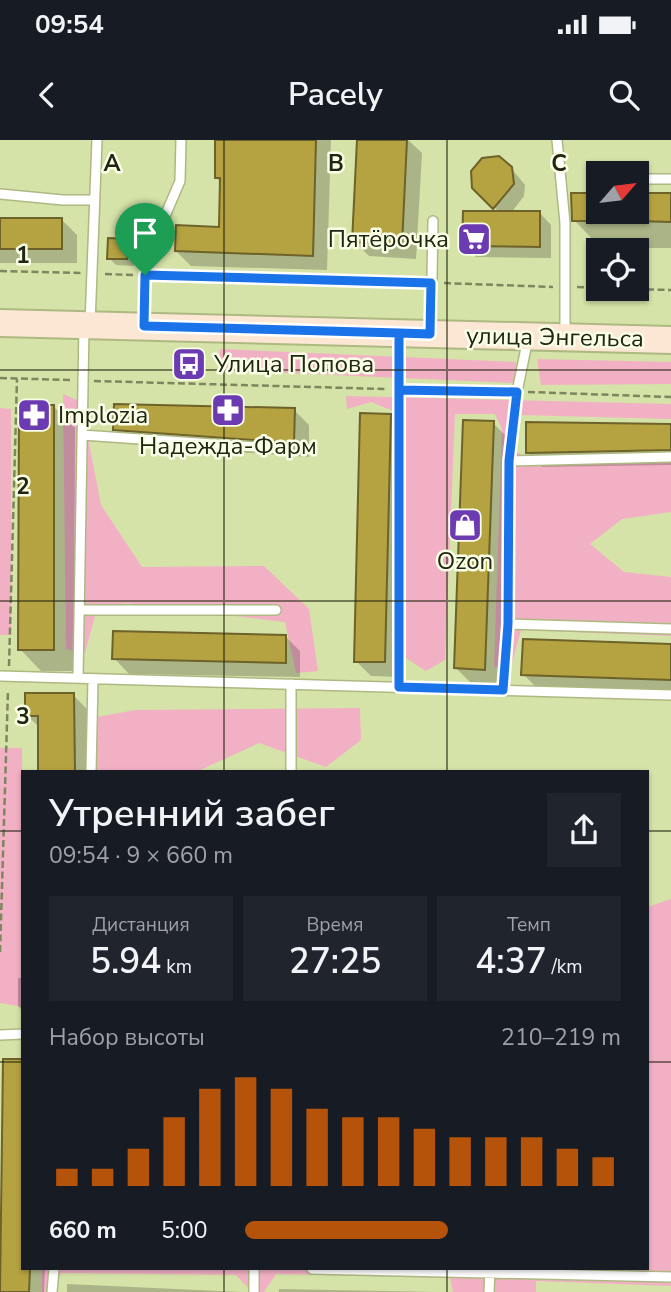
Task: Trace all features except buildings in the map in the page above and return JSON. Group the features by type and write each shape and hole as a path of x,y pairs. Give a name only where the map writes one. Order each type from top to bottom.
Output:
{"main road":[{"name":"улица Энгельса","path":"0,323 671,340"}],"lane":[{"path":"78,678 83,381 97,140"},
{"path":"144,326 145,275 156,237 180,181 181,140"},
{"path":"557,140 565,223 565,337"},
{"path":"649,179 671,179"},
{"path":"0,194 94,200"},
{"path":"430,334 433,221"},
{"path":"399,333 399,687"},
{"path":"503,690 508,624 509,461 517,392 528,336"},
{"path":"82,435 286,449"},
{"path":"509,461 671,457"},
{"path":"79,610 276,610"},
{"path":"508,624 671,629"},
{"path":"0,676 671,695"},
{"path":"91,770 93,679"},
{"path":"290,770 291,684"},
{"path":"0,1035 21,1034"},
{"path":"52,1292 54,1270"},
{"path":"254,1270 254,1292"},
{"path":"489,1292 490,1270 671,1276"}],"path":[{"path":"0,271 586,288"},
{"path":"649,290 671,290"},
{"path":"0,379 671,397"}],"shaded area":[{"path":"220,349 516,362 515,383 219,370"},
{"path":"537,359 671,362 671,384 541,385"},
{"path":"63,394 81,402 101,505 142,567 264,566 309,609 318,671 296,673 285,622 125,603 96,612 85,653 66,649"},
{"path":"346,396 671,404 671,419 519,415 516,451 533,463 671,462 671,512 622,519 590,544 624,572 671,577 671,636 521,630 510,670 494,667 502,429 495,414 455,414 445,660 426,671 395,651 398,413 371,402 347,409"},
{"path":"0,408 11,409 11,635 0,635"},
{"path":"360,708 361,740 326,767 259,743 200,770 87,770 86,719 135,710"},
{"path":"0,748 22,748 21,1007 0,1003"},
{"path":"671,899 671,1286 536,1281 536,1292 453,1292 450,1278 276,1274 264,1292 252,1292 236,1275 61,1273 55,1292 42,1292 42,1270 649,1270 649,907"}],"place":[{"name":"Пятёрочка","path":"474,239"},
{"name":"Улица Попова","path":"189,364"},
{"name":"Надежда-Фарм","path":"228,410"},
{"name":"Implozia","path":"34,415"},
{"name":"Ozon","path":"465,525"}],"route":[{"path":"145,275 144,326 399,333 399,687 503,690 508,624 509,461 517,392 399,390 399,333 430,334 431,283 145,275"}]}
